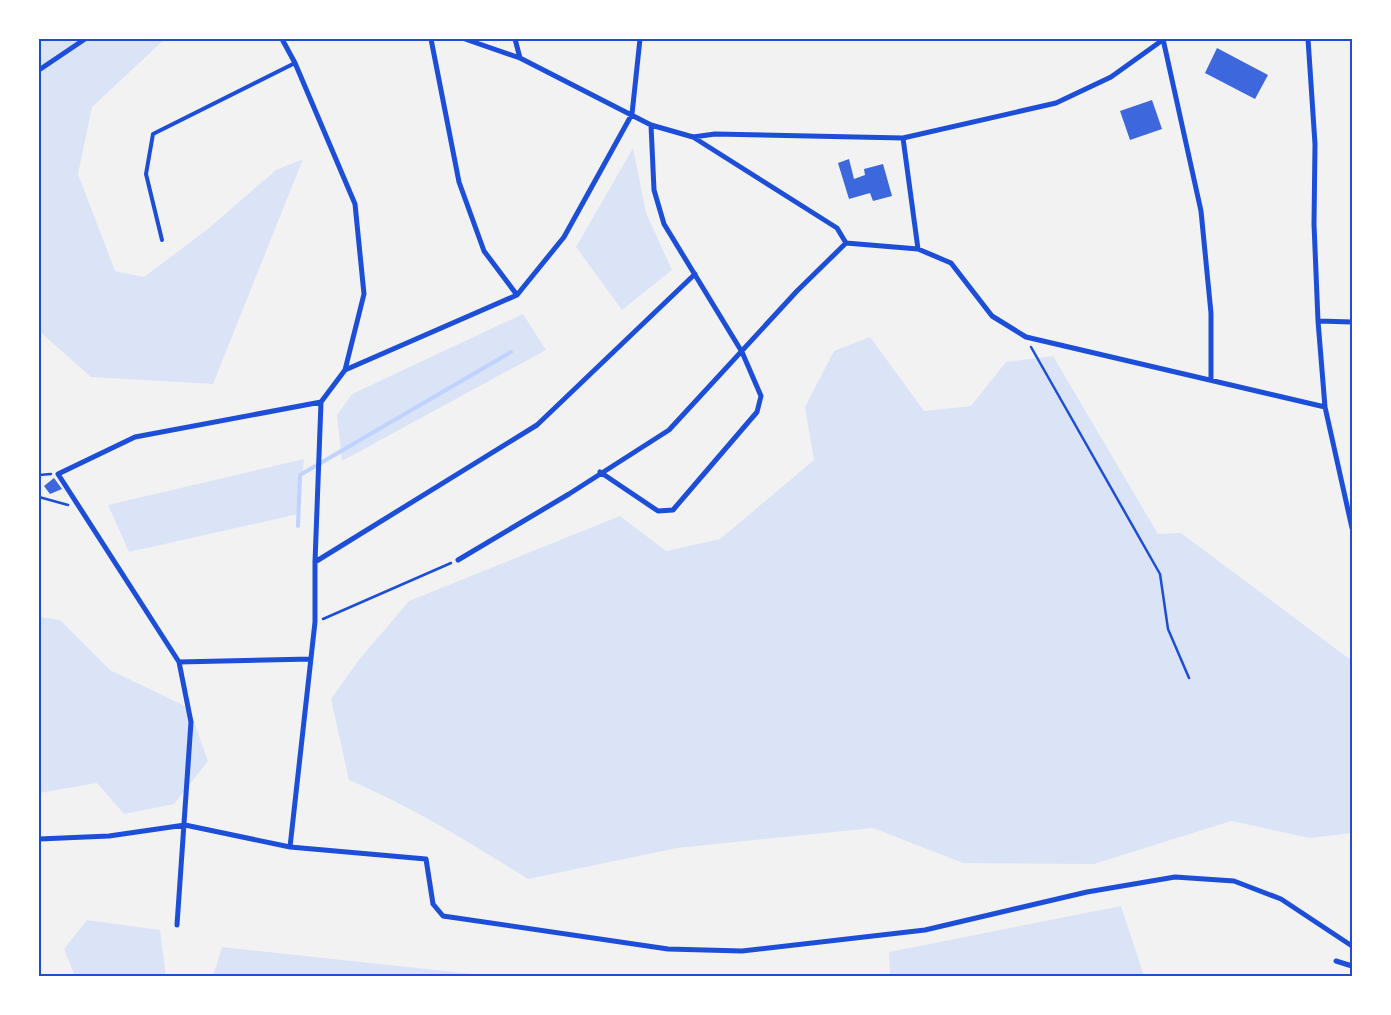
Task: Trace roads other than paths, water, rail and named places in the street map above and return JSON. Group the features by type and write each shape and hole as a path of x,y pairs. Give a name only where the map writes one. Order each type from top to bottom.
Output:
{"street":[{"path":"39,70 85,39"},
{"path":"282,39 295,64 355,204 364,294 345,370 321,402 315,562 315,622 290,847"},
{"path":"431,39 459,182 484,251 517,296"},
{"path":"466,39 520,58 651,125 693,138 837,228 846,243"},
{"path":"515,39 520,58"},
{"path":"345,370 517,296 564,237 632,114 640,39"},
{"path":"693,138 714,134 903,138 1056,103 1111,77 1164,39 1201,211 1211,313 1211,380"},
{"path":"1308,39 1315,144 1314,224 1318,321 1325,407 1350,506 1352,528"},
{"path":"600,472 658,511 673,510 758,412 761,396 742,352 664,224 654,190 651,125"},
{"path":"903,138 918,248"},
{"path":"458,560 669,430 796,292 846,243 918,248 951,263 992,316 1026,337 1325,407"},
{"path":"315,562 537,426 695,274"},
{"path":"1318,321 1352,322"},
{"path":"176,925 185,825 191,722 179,662 58,474 136,437 321,402"},
{"path":"179,662 311,659"},
{"path":"39,839 109,836 185,825 290,847 426,860 433,904 444,916 668,949 742,951 925,930 1087,892 1175,878 1234,881 1281,899 1352,946"},
{"path":"1336,961 1352,966"}],"lane":[{"path":"162,240 146,174 153,134 295,64"}],"waterway":[{"path":"298,526 300,475 511,352"}]}
